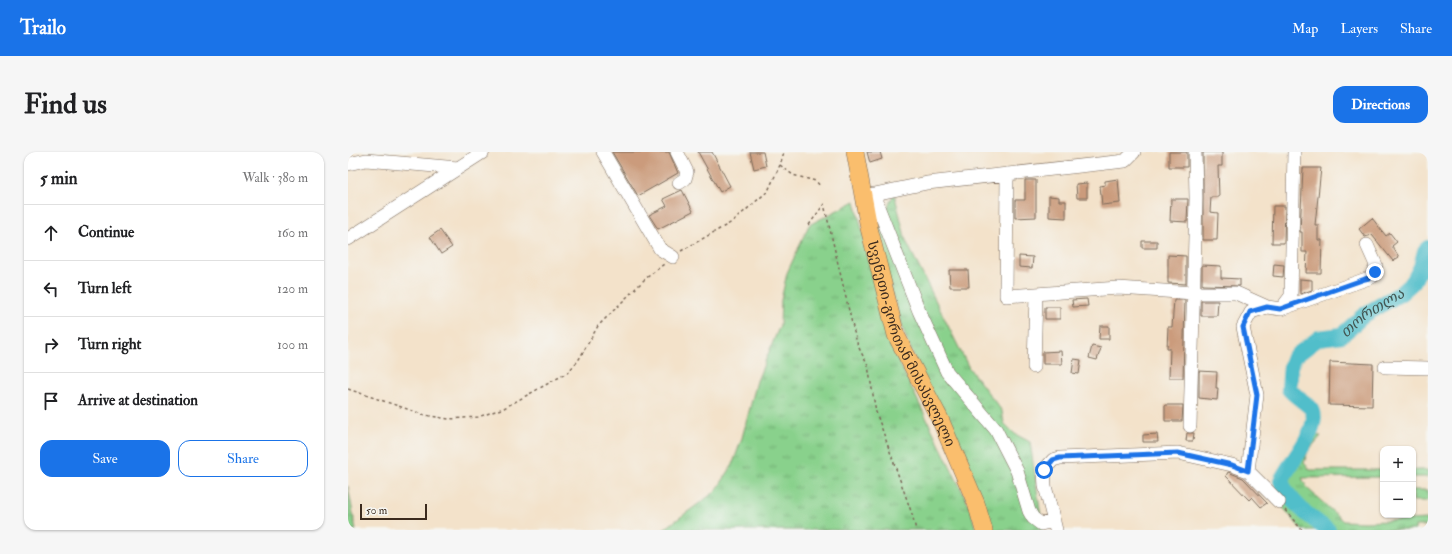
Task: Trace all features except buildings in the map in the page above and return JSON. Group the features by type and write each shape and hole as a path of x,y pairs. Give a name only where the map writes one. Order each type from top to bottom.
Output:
{"main road":[{"name":"სვენეთი-გორთან მისასვლელი","path":"855,152 868,195 870,228 896,335 940,419 976,504 984,530"}],"street":[{"path":"348,239 484,152"},
{"path":"603,152 660,249 673,256"},
{"path":"677,152 687,172 685,179 679,183"},
{"path":"1134,152 1125,161 1094,158 1007,174 927,183 868,195 947,372 996,430 1017,471 1029,511 1033,518 1042,524 1055,526 1045,486 1044,470 1053,460 1178,453 1232,465 1248,471 1282,506"},
{"path":"1190,426 1194,293 1195,152"},
{"path":"1280,309 1291,296 1294,152"},
{"path":"350,160 458,168"},
{"path":"1007,174 1006,296 1118,288 1194,293 1236,293 1267,307 1280,309 1372,277 1376,265 1367,245"},
{"path":"1034,367 1036,294"},
{"path":"1248,471 1257,395 1243,327 1250,312 1267,307"},
{"path":"1385,367 1428,368"}],"path":[{"path":"348,389 426,415 449,419 478,417 504,408 567,373 578,361 598,326 645,279 673,256 732,222 768,190 780,165 784,152"},
{"path":"780,165 794,175 816,181 820,187"},
{"path":"809,225 824,204 854,332 858,346 868,366 876,412 912,514 916,530"},
{"path":"1282,506 1302,530"}],"green space":[{"path":"894,193 906,241 969,368 1002,411 1004,423 1015,434 1030,442 1043,530 991,530 906,338 875,236"},
{"path":"855,201 890,344 970,507 976,530 663,530 716,491 732,466 742,438 757,381 780,325 781,300 787,273 809,225"},
{"path":"1309,435 1321,436 1308,451 1304,463 1310,470 1380,470 1380,477 1302,478 1307,488 1343,521 1365,522 1428,519 1428,526 1415,526 1415,530 1302,530 1280,504 1295,501 1284,489 1281,481 1285,471"},
{"path":"1416,470 1428,470 1428,477 1416,477"},
{"path":"348,486 356,530 348,530"},
{"path":"1416,490 1428,490 1428,501 1416,501"}],"waterway":[{"name":"თორთლა","path":"1328,530 1294,502 1281,481 1308,437 1314,420 1312,409 1289,389 1291,365 1294,357 1319,338 1342,335 1364,315 1401,293 1413,282 1421,267 1425,251 1428,248"}],"route":[{"path":"1044,470 1053,460 1060,458 1178,453 1232,465 1248,471 1257,395 1243,327 1250,312 1267,307 1280,309 1372,277 1375,272"}]}
